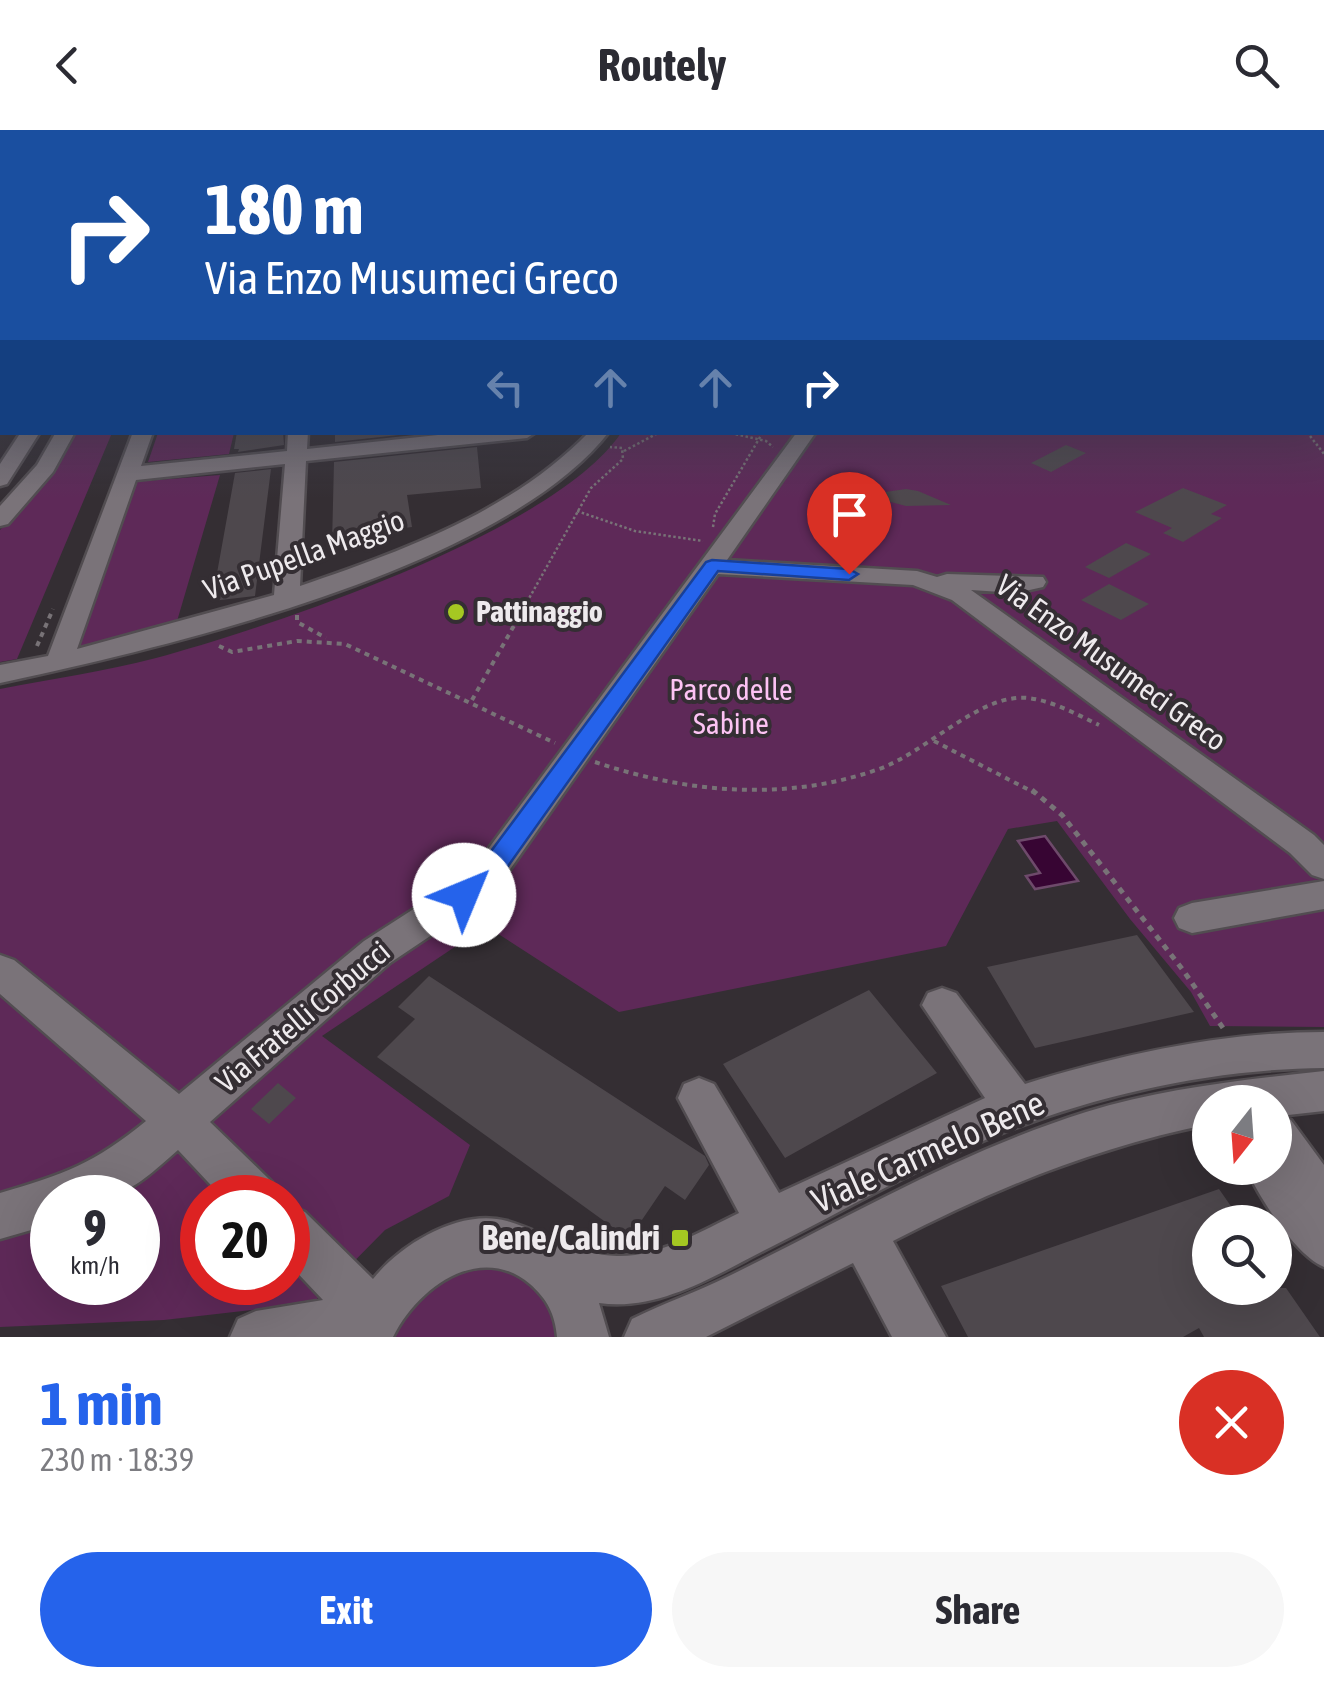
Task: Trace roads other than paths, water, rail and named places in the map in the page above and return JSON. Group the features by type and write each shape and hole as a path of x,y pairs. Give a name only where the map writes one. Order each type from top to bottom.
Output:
{"street":[{"path":"0,480 29,435"},
{"path":"0,502 34,461 47,435"},
{"path":"0,519 46,468 64,435"},
{"path":"59,662 142,435"},
{"path":"291,605 298,435"},
{"path":"129,474 454,436"},
{"name":"Via Pupella Maggio","path":"2,674 291,605 477,522 541,485 596,438"},
{"name":"Via Fratelli Corbucci","path":"109,1175 180,1122 376,952 484,877 798,444"},
{"name":"Via Enzo Musumeci Greco","path":"719,552 917,578 961,595 998,618 1302,844 1324,866"},
{"path":"917,578 1025,584 1000,606 998,618"},
{"path":"1192,918 1324,895"},
{"path":"0,971 180,1122 233,1175"},
{"path":"942,1005 1017,1108"},
{"name":"Viale Carmelo Bene","path":"1252,1085 1324,1050"},
{"name":"Viale Carmelo Bene","path":"366,1330 396,1284 424,1261 456,1247 487,1242 518,1248 545,1262 598,1279 640,1278 696,1258 973,1124 1017,1108 1116,1080 1192,1090"},
{"name":"Viale Carmelo Bene","path":"1292,1092 1324,1090"},
{"path":"698,1098 770,1222"},
{"name":"Viale Carmelo Bene","path":"650,1337 734,1300 930,1194 1052,1142 1192,1104"},
{"path":"1292,1159 1324,1203"},
{"path":"1281,1185 1324,1244"},
{"path":"0,1216 30,1208"},
{"path":"862,1231 920,1337"},
{"path":"310,1257 366,1330"},
{"path":"545,1262 568,1287 582,1320 583,1337"},
{"path":"256,1337 366,1330"}],"place":[{"name":"Pattinaggio","path":"456,612"},
{"name":"Bene/Calindri","path":"680,1238"}],"park label":[{"name":"Parco delle Sabine","path":"731,707"}]}
